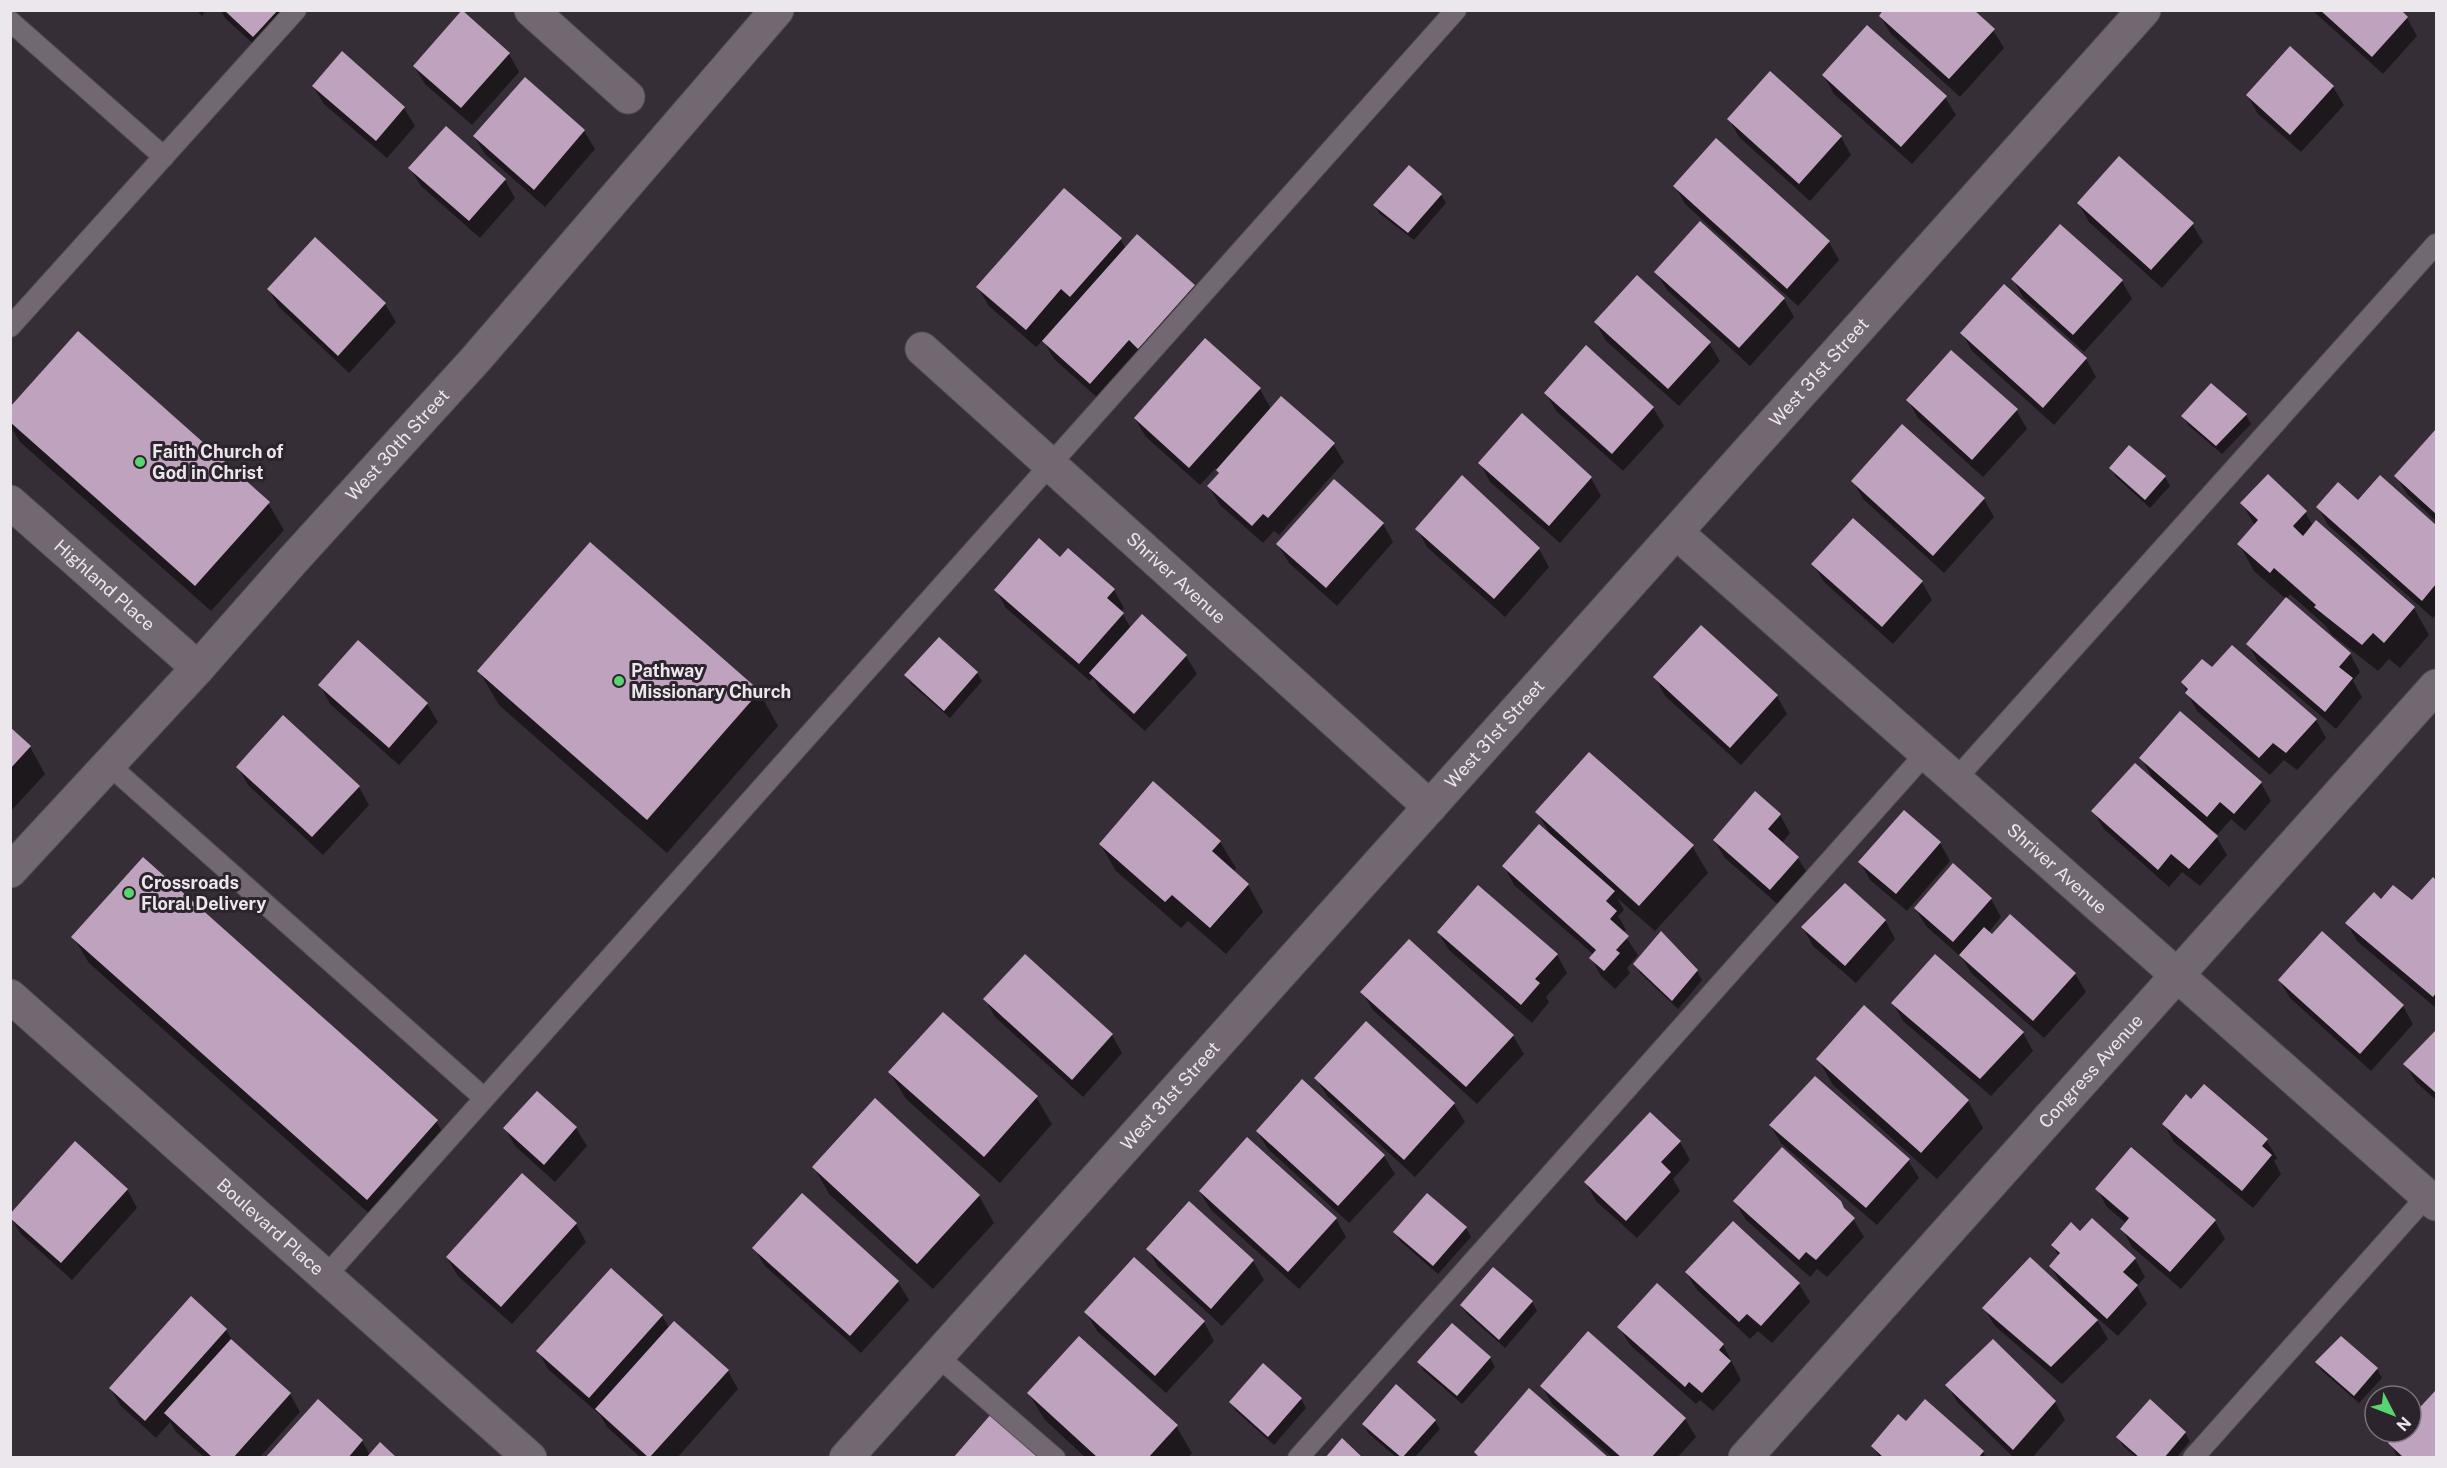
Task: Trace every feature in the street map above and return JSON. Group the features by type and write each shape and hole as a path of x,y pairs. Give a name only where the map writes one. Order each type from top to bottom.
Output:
{"street":[{"path":"531,10 628,97"},
{"name":"West 30th Street","path":"10,871 198,668 476,359 777,10"},
{"name":"West 31st Street","path":"846,1458 2144,10"},
{"name":"Shriver Avenue","path":"922,348 1430,807"},
{"name":"Highland Place","path":"10,501 198,668"},
{"name":"Shriver Avenue","path":"1677,533 2432,1200"},
{"name":"Congress Avenue","path":"1745,1458 2436,686"},
{"name":"Boulevard Place","path":"10,996 530,1458"}],"lane":[{"path":"10,327 296,10"},
{"path":"325,1277 1456,10"},
{"path":"10,21 164,157"},
{"path":"1955,780 2436,244"},
{"path":"1298,1458 1925,754"},
{"path":"109,765 484,1098"},
{"path":"2193,1458 2432,1200"},
{"path":"936,1355 1055,1458"}],"building":[{"path":"224,10 278,10 253,37"},
{"path":"462,10 510,53 461,108 413,66"},
{"path":"1883,10 1974,10 1995,29 1949,79 1879,16"},
{"path":"2320,10 2401,10 2408,17 2372,57"},
{"path":"1867,25 1947,96 1901,147 1822,75"},
{"path":"2290,46 2334,86 2290,135 2246,95"},
{"path":"342,51 405,107 376,141 312,86"},
{"path":"1770,71 1842,136 1799,184 1727,119"},
{"path":"525,77 585,130 534,190 473,136"},
{"path":"446,126 506,179 469,221 408,168"},
{"path":"1716,138 1830,241 1787,289 1673,186"},
{"path":"2119,156 2194,223 2151,270 2077,203"},
{"path":"1409,165 1442,194 1408,233 1373,205"},
{"path":"1064,188 1122,238 1070,297 1061,289 1026,330 976,287"},
{"path":"1700,221 1785,298 1739,348 1654,272"},
{"path":"2060,224 2123,280 2073,335 2011,279"},
{"path":"1137,234 1195,285 1138,349 1129,340 1090,384 1042,341"},
{"path":"315,237 386,303 338,356 267,289"},
{"path":"1637,275 1711,342 1668,389 1594,322"},
{"path":"2004,284 2087,358 2043,408 1960,333"},
{"name":"Faith Church of God in Christ","path":"78,331 270,502 195,586 10,422 10,407"},
{"path":"1205,338 1261,388 1189,468 1134,418"},
{"path":"1586,345 1654,407 1612,454 1544,393"},
{"path":"1951,350 2018,409 1972,460 1906,400"},
{"path":"2211,383 2247,414 2216,446 2181,416"},
{"path":"1281,396 1335,443 1268,518 1263,514 1252,526 1207,486 1219,473 1216,470"},
{"path":"1522,413 1592,477 1549,526 1478,463"},
{"path":"1902,424 1985,498 1933,556 1851,481"},
{"path":"2436,429 2436,514 2394,476"},
{"path":"2129,445 2166,476 2145,500 2109,468"},
{"path":"2268,474 2307,511 2293,526 2303,536 2316,520 2415,607 2384,643 2373,633 2362,645 2314,607 2316,605 2274,568 2270,573 2237,544 2258,520 2240,503"},
{"path":"1462,475 1540,548 1494,599 1415,529"},
{"path":"2380,475 2436,525 2436,584 2422,601 2316,507 2338,482 2358,500"},
{"path":"1334,479 1384,523 1326,588 1276,544"},
{"path":"1853,518 1923,581 1882,627 1811,564"},
{"path":"1039,538 1060,557 1068,548 1115,589 1107,598 1124,613 1079,664 994,590"},
{"name":"Pathway Missionary Church","path":"590,542 760,691 647,820 477,671"},
{"path":"2286,597 2351,653 2339,667 2353,678 2325,712 2246,644"},
{"path":"1142,614 1187,655 1134,714 1089,673"},
{"path":"1701,625 1778,695 1730,748 1653,677"},
{"path":"939,637 978,672 944,711 904,675"},
{"path":"358,640 428,703 389,748 318,685"},
{"path":"2232,645 2317,719 2286,753 2273,743 2259,758 2185,693 2188,689 2181,682 2202,659 2212,667"},
{"path":"2180,711 2262,782 2234,814 2220,802 2207,817 2139,758"},
{"path":"283,715 360,786 312,837 236,767"},
{"path":"10,727 31,746 10,769"},
{"path":"1589,752 1694,845 1639,906 1535,812"},
{"path":"2135,763 2218,836 2189,869 2171,854 2158,870 2091,811"},
{"path":"1153,781 1221,841 1212,851 1249,884 1210,928 1172,895 1165,902 1099,844"},
{"path":"1755,791 1781,814 1768,829 1799,857 1770,890 1713,840"},
{"path":"1904,810 1941,842 1896,894 1858,862"},
{"path":"1539,824 1615,891 1606,901 1617,911 1610,919 1629,936 1616,950 1620,953 1604,971 1589,958 1596,950 1502,866"},
{"path":"143,857 438,1120 367,1200 71,937"},
{"path":"1953,863 1992,898 1953,942 1914,908"},
{"path":"2433,877 2436,880 2436,993 2433,997 2345,923 2374,892 2381,899 2393,885 2412,900"},
{"path":"1845,883 1886,920 1845,966 1801,927"},
{"path":"1478,885 1558,954 1535,979 1540,983 1521,1005 1437,932"},
{"path":"2010,914 2076,973 2033,1021 1959,955 1984,927 1992,934"},
{"path":"1661,931 1698,970 1672,1001 1633,964"},
{"path":"2322,931 2404,1005 2360,1054 2278,980"},
{"path":"1409,939 1514,1035 1466,1087 1360,992"},
{"path":"1025,954 1113,1034 1072,1080 983,999"},
{"path":"1935,954 2024,1032 1980,1079 1891,1003"},
{"path":"1864,1005 1969,1100 1921,1153 1816,1059"},
{"path":"943,1012 1038,1096 984,1157 888,1072"},
{"path":"1366,1021 1455,1103 1404,1160 1314,1078"},
{"path":"2436,1030 2436,1093 2403,1064"},
{"path":"1815,1076 1910,1159 1866,1208 1769,1125"},
{"path":"1302,1079 1385,1155 1338,1206 1256,1131"},
{"path":"2204,1084 2268,1139 2262,1146 2272,1155 2242,1191 2162,1124 2186,1094 2191,1099"},
{"path":"537,1091 577,1127 544,1165 503,1128"},
{"path":"875,1098 980,1195 917,1264 812,1167"},
{"path":"1650,1112 1681,1141 1661,1162 1671,1172 1626,1221 1584,1182"},
{"path":"1247,1137 1337,1218 1288,1272 1199,1191"},
{"path":"75,1141 128,1189 61,1263 10,1218 10,1214"},
{"path":"1782,1147 1841,1201 1844,1208 1855,1218 1816,1260 1806,1252 1799,1260 1733,1201"},
{"path":"2131,1147 2216,1220 2170,1272 2120,1229 2129,1218 2095,1189"},
{"path":"522,1173 577,1223 501,1307 446,1257"},
{"path":"802,1193 899,1281 850,1336 752,1248"},
{"path":"1427,1193 1467,1227 1433,1266 1393,1232"},
{"path":"1189,1201 1254,1260 1211,1309 1146,1249"},
{"path":"2092,1218 2136,1258 2123,1272 2138,1285 2107,1319 2049,1266 2060,1253 2051,1245 2071,1222 2080,1231"},
{"path":"1733,1221 1800,1283 1761,1326 1747,1314 1739,1322 1685,1272"},
{"path":"1134,1257 1205,1321 1155,1376 1084,1312"},
{"path":"2030,1257 2098,1320 2051,1367 1982,1308"},
{"path":"1493,1267 1533,1301 1499,1340 1460,1305"},
{"path":"611,1268 663,1315 589,1398 536,1351"},
{"path":"1657,1283 1724,1344 1719,1350 1731,1361 1702,1393 1689,1382 1685,1387 1617,1327"},
{"path":"191,1296 227,1329 145,1421 109,1388"},
{"path":"674,1321 729,1370 649,1458 595,1409"},
{"path":"1452,1323 1491,1357 1457,1396 1417,1362"},
{"path":"1588,1331 1686,1418 1651,1458 1622,1458 1540,1386"},
{"path":"1079,1336 1178,1425 1148,1458 1098,1458 1027,1393"},
{"path":"2341,1336 2378,1368 2354,1396 2315,1362"},
{"path":"231,1339 291,1393 233,1458 213,1458 164,1413"},
{"path":"1993,1339 2056,1401 2013,1450 1945,1385"},
{"path":"1263,1363 1302,1398 1268,1437 1229,1402"},
{"path":"1396,1384 1436,1420 1402,1458 1362,1424"},
{"path":"1529,1388 1609,1458 1480,1458 1474,1452"},
{"path":"2435,1391 2436,1458 2404,1458 2389,1444 2423,1444 2423,1404"},
{"path":"318,1399 363,1440 348,1458 265,1458"},
{"path":"1925,1399 1984,1451 1978,1458 1884,1458 1871,1446 1898,1414 1906,1421"},
{"path":"2150,1399 2186,1432 2164,1458 2140,1458 2116,1437"},
{"path":"992,1413 1042,1458 953,1458"},
{"path":"1342,1438 1363,1458 1325,1458"},
{"path":"380,1442 397,1458 366,1458"}],"place":[{"name":"Faith Church of God in Christ","path":"140,462"},
{"name":"Pathway Missionary Church","path":"619,681"},
{"name":"Crossroads Floral Delivery","path":"129,893"}]}
